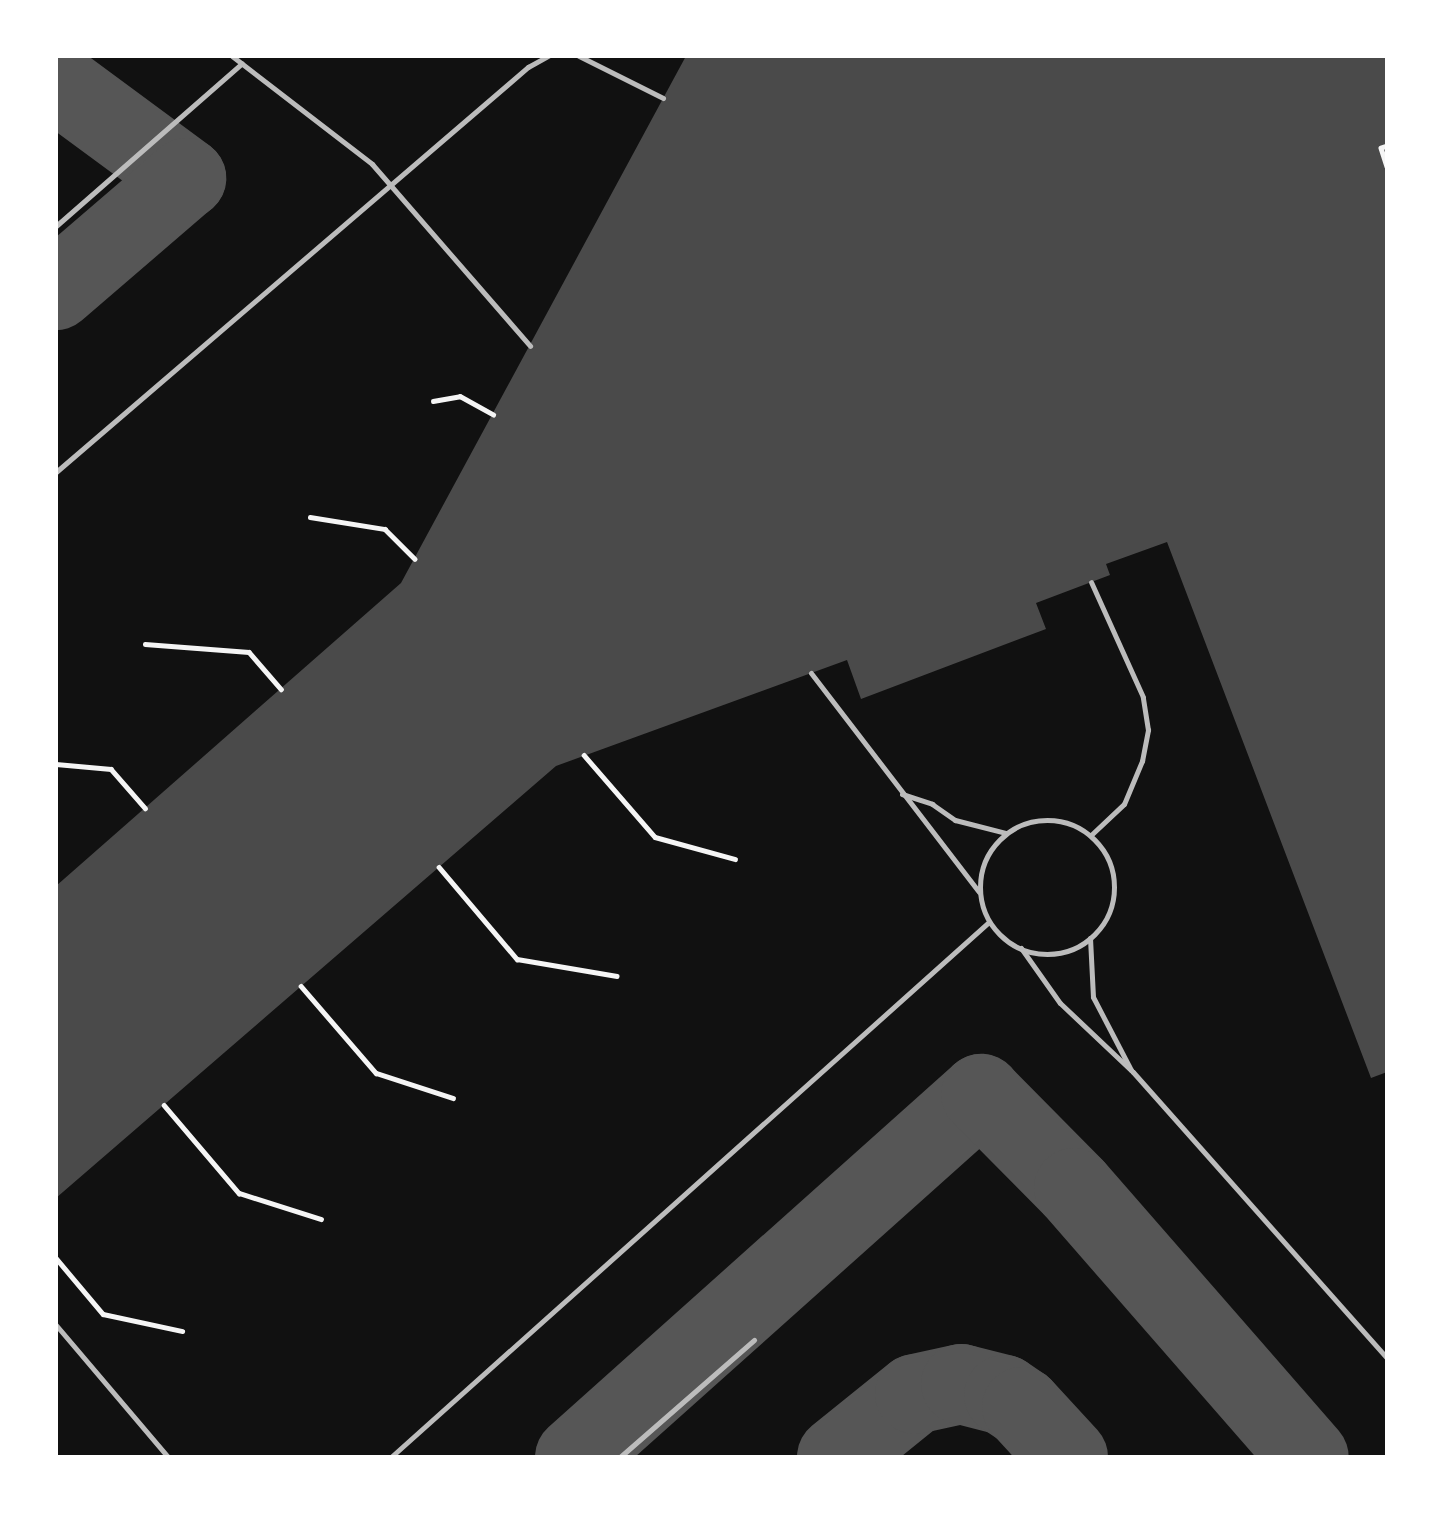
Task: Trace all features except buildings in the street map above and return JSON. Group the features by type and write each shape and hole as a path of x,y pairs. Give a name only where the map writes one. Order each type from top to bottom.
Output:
{"lane":[{"path":"232,56 342,137 391,184 530,346"},
{"path":"56,472 528,67 548,56"},
{"path":"579,56 663,98"},
{"path":"56,226 242,63"},
{"path":"1091,582 1143,697 1148,730 1124,804 1091,835"},
{"path":"811,673 979,892 989,922 1021,948 1060,1003 1133,1072 1387,1358"},
{"path":"902,794 932,804 955,820 1007,833"},
{"path":"979,892 989,852 1007,833 1039,819 1060,820 1091,835 1107,854 1115,893 1110,913 1090,938 1067,952 1047,954 1021,948"},
{"path":"391,1457 989,922"},
{"path":"1090,938 1093,997 1133,1072"},
{"path":"56,1325 168,1457"},
{"path":"620,1457 754,1340"}],"path":[{"path":"1387,146 1381,148 1387,166"},
{"path":"433,401 460,396 493,414"},
{"path":"310,516 385,528 415,559"},
{"path":"145,644 249,652 281,689"},
{"path":"584,755 655,837 735,859"},
{"path":"56,764 111,769 145,808"},
{"path":"439,867 517,959 617,976"},
{"path":"301,986 376,1073 453,1098"},
{"path":"164,1105 239,1193 321,1219"},
{"path":"56,1258 103,1314 182,1331"}],"taxiway":[{"path":"56,82 186,178 56,290"},
{"path":"575,1457 981,1094 1074,1188 1309,1457"},
{"path":"837,1457 915,1394 961,1384 1004,1395 1022,1407 1068,1457"}]}
